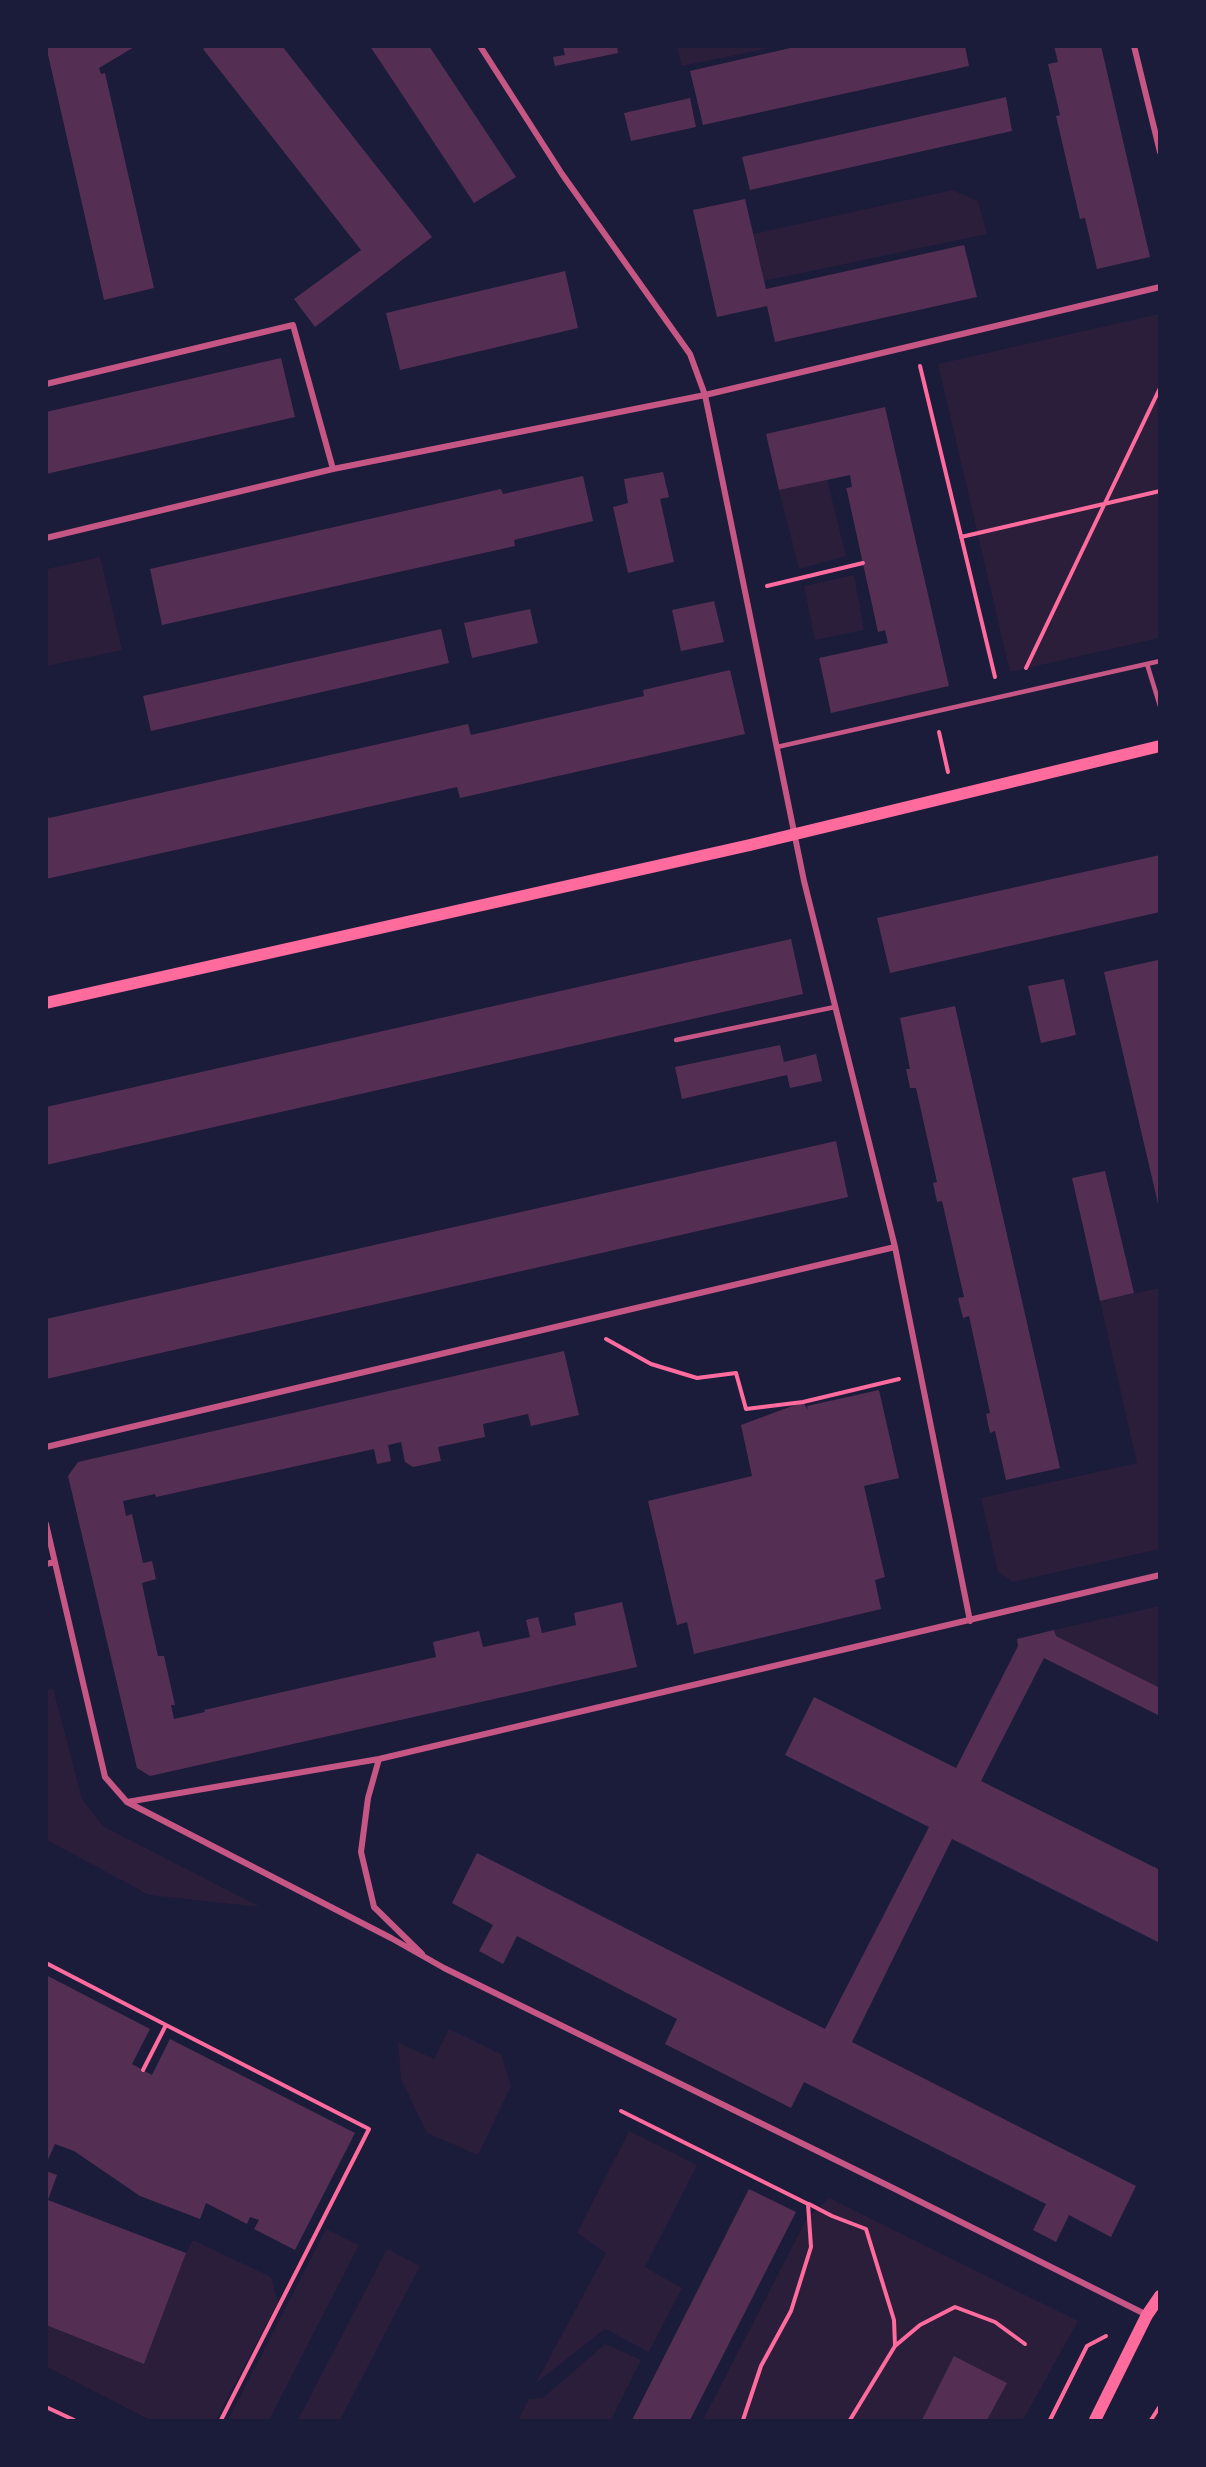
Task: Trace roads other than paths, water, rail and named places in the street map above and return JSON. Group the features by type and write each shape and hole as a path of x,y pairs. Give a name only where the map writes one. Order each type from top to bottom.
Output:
{"main road":[{"path":"46,1003 794,835 1160,746"},
{"path":"1095,2421 1147,2315 1160,2296"}],"street":[{"path":"480,46 562,174 690,354 705,395 794,835 895,1247 970,1621"},
{"path":"1134,46 1160,152"},
{"path":"46,538 333,469 705,395 1160,287"},
{"path":"46,384 293,325 333,469"},
{"path":"46,1447 895,1247"},
{"path":"46,1524 105,1777 127,1802 391,1938 427,1959 895,2188 1147,2315"},
{"path":"46,1564 55,1562"},
{"path":"127,1802 379,1759 1160,1575"},
{"path":"379,1759 368,1798 362,1852 374,1907 427,1959"}],"lane":[{"path":"777,747 1160,661"},
{"path":"1147,664 1160,706"},
{"path":"676,1040 835,1007"}]}
